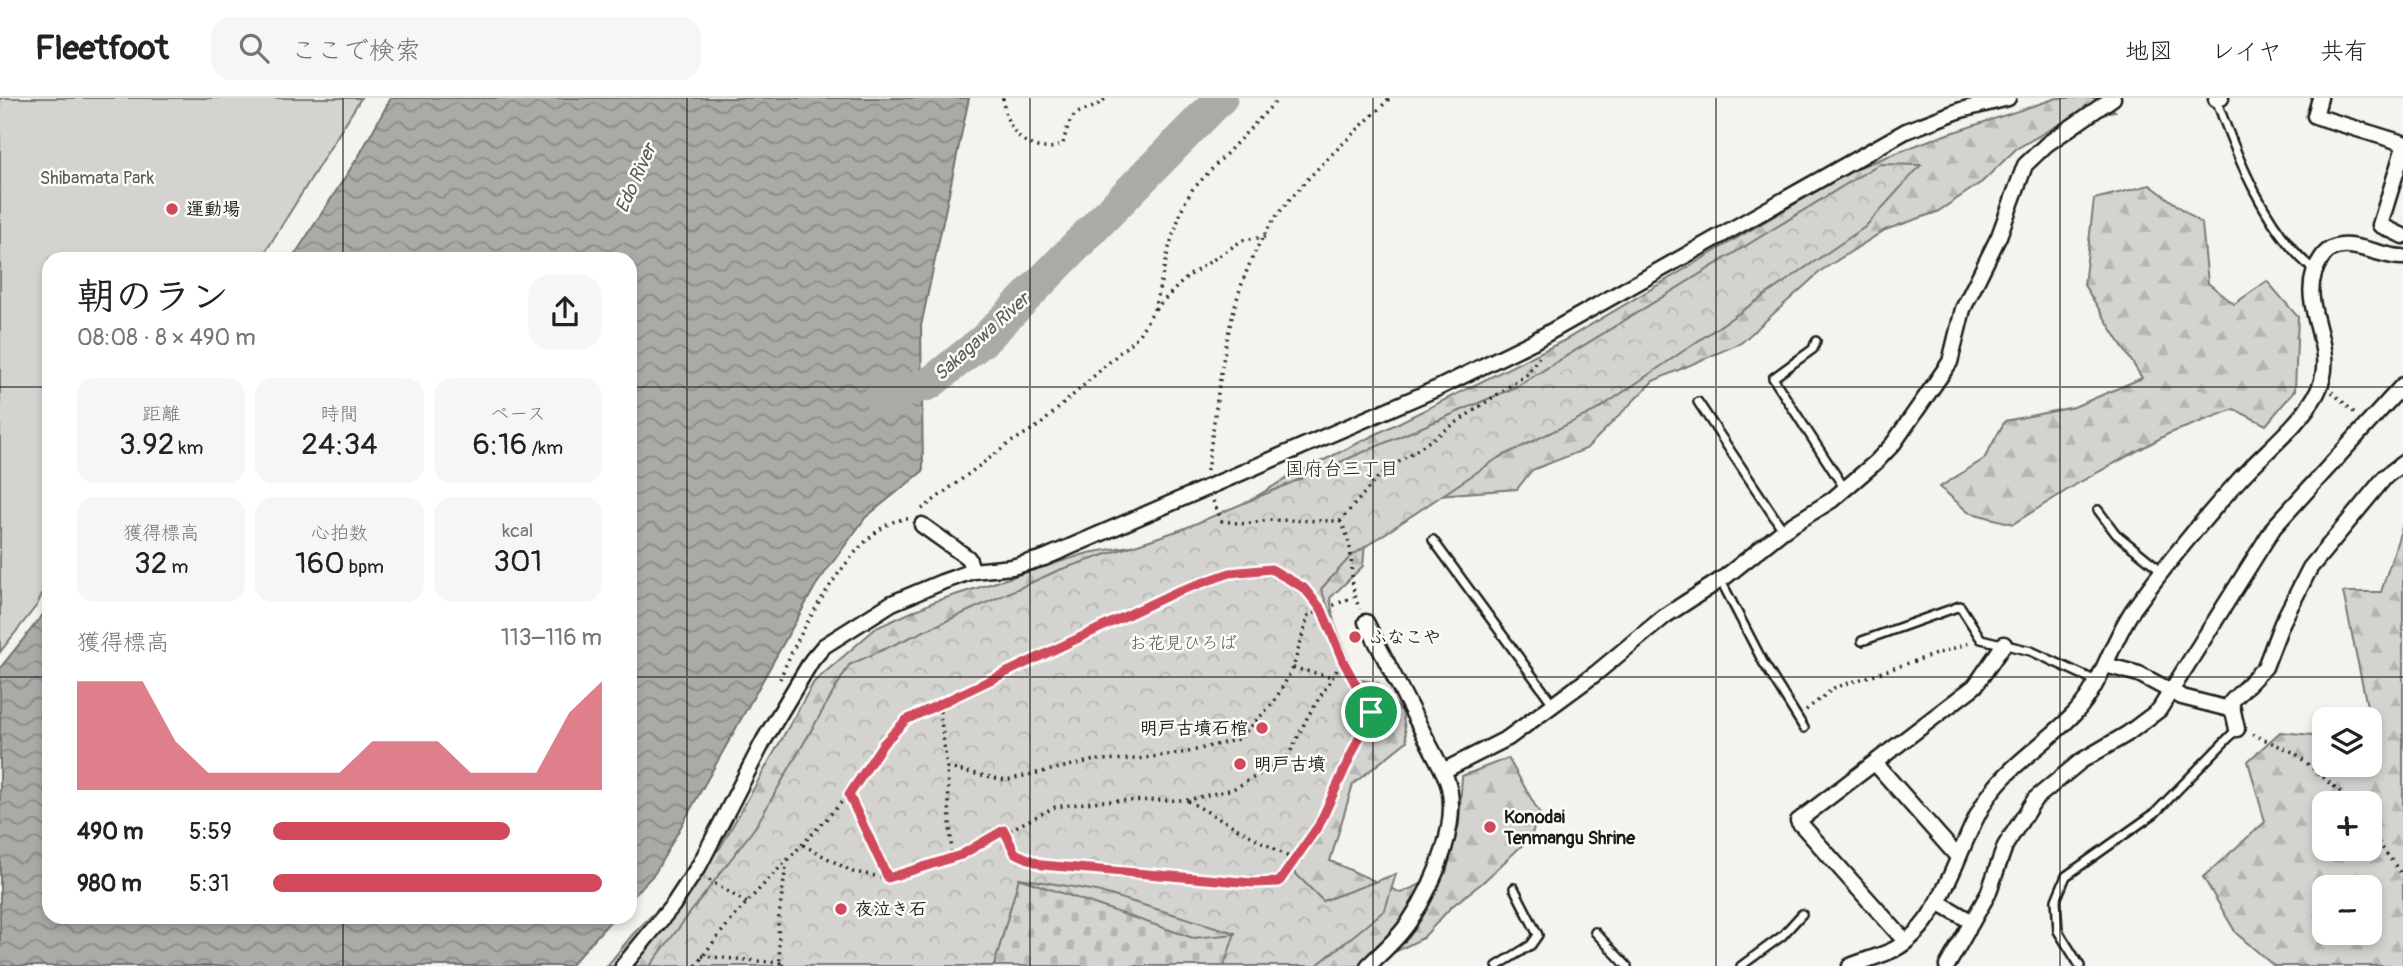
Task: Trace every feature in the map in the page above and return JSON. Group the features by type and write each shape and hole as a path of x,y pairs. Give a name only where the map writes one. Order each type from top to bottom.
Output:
{"street":[{"path":"623,966 695,872 764,740 812,660 824,646 892,603 973,570 1012,567 1044,558 1438,388 1552,330 1906,131 1961,110 2008,98"},
{"path":"1443,771 1508,738 1665,616 1721,580 1784,530 1845,489 1893,444 1950,362 1963,309 1999,236 2025,165 2047,144 2113,98"},
{"path":"2320,98 2315,116 2403,143"},
{"path":"2403,150 2380,225 2403,236"},
{"path":"1850,966 1895,949 1938,902 1975,820 1998,784 2075,713 2097,682 2118,632 2162,572 2240,478 2301,414 2316,394 2321,383 2326,353 2309,285 2324,254 2337,246 2403,257"},
{"path":"1947,966 1987,894 2005,846 2035,799 2090,755 2146,721 2159,710 2274,527 2403,385"},
{"path":"2237,729 2231,702 2265,667 2282,623 2310,568 2386,476 2403,463"},
{"path":"918,522 968,558 973,570"},
{"path":"1366,622 1450,785 1452,818 1435,869 1410,921 1368,966"},
{"path":"1905,941 1798,821 1975,686 2004,644"},
{"path":"2105,665 2139,674 2182,697 2233,710"},
{"path":"1875,762 1958,857"},
{"path":"1938,902 1972,922"}],"lane":[{"path":"2218,98 2239,162 2295,255 2315,271"},
{"path":"1816,341 1813,349 1773,378 1845,489"},
{"path":"1698,402 1784,530"},
{"path":"2098,510 2116,534 2162,572"},
{"path":"1433,540 1553,704"},
{"path":"1721,580 1763,662 1804,729"},
{"path":"1862,641 1960,606 1981,639 2053,660 2097,682"},
{"path":"2080,966 2058,931 2056,900 2066,876 2155,813 2237,729"},
{"path":"1497,966 1531,945 1538,936 1514,888"},
{"path":"1741,966 1782,936 1802,914"},
{"path":"1595,932 1627,966"}],"path":[{"path":"1003,98 1013,133 1036,149 1052,149 1063,145 1067,125 1079,110 1100,103 1105,98"},
{"path":"1154,310 1182,206 1210,170 1279,98"},
{"path":"1206,473 1237,297 1252,257 1279,213 1390,98"},
{"path":"776,691 798,637 867,540 887,523 918,522 917,512 1011,442 1040,425 1138,336 1154,310 1187,276 1243,240 1265,237"},
{"path":"1212,501 1222,521 1245,524 1269,520 1340,521 1381,475 1527,374 1544,349 1552,330"},
{"path":"2321,383 2367,423"},
{"path":"1340,521 1350,538 1353,590"},
{"path":"696,966 715,937 849,795 883,744 906,720 1176,592 1230,573 1271,569 1304,588 1322,610 1343,661 1371,712"},
{"path":"947,768 1006,780 1095,760 1138,759 1188,752 1238,739 1274,702 1293,668 1308,616 1353,597"},
{"path":"1797,717 1834,688 1981,639"},
{"path":"803,845 853,872 888,878 951,858 1055,807 1101,801 1187,800 1233,789 1287,759 1308,716 1343,661"},
{"path":"1293,668 1333,677"},
{"path":"1004,830 1015,853 1042,865 1253,883 1279,882 1319,825 1371,712 1401,691"},
{"path":"939,704 947,768 951,858"},
{"path":"2237,729 2295,752 2339,791"},
{"path":"849,795 888,878"},
{"path":"1187,800 1296,861"},
{"path":"2382,848 2403,877"},
{"path":"702,957 780,965 778,923 786,864"},
{"path":"695,872 748,904"}],"green space":[{"name":"運動場","path":"0,98 361,98 265,252 42,252 42,594 37,605 0,652"},
{"name":"お花見ひろば","path":"2057,98 2099,98 2115,111 2072,117 2016,149 1982,182 1937,212 1885,230 1822,270 1741,343 1653,381 1586,449 1532,470 1517,489 1411,497 1367,520 1363,566 1330,598 1343,677 1378,683 1402,712 1407,741 1353,784 1330,861 1401,893 1446,873 1459,824 1462,776 1508,758 1540,814 1530,838 1482,883 1451,907 1423,938 1367,966 607,966 633,934 720,848 814,682 876,628 936,601 1088,553 1191,536 1282,481 1565,340 1852,170 1930,140"},
{"name":"お花見ひろば","path":"1879,164 1921,165 1865,227 1597,410 1498,458 1350,557 1321,589 1364,699 1356,746 1289,867 1323,901 1396,874 1385,910 1316,966 1224,966 1235,933 1097,891 1019,878 994,966 650,966 756,826 849,665 1059,570 1183,529 1516,387"},
{"path":"2150,185 2202,224 2208,283 2234,304 2267,281 2298,317 2295,390 2266,425 2234,409 2168,434 2080,482 2013,524 1968,512 1940,487 1984,459 2005,421 2074,407 2142,378 2084,285 2094,199"},
{"path":"2403,524 2403,966 2274,966 2236,933 2203,877 2265,822 2248,761 2280,732 2312,735 2312,777 2382,777 2382,707 2367,707 2343,592 2381,592"},
{"path":"1018,878 1193,938 1235,934 1236,966 994,966"}],"water":[{"name":"Edo River","path":"391,98 969,98 921,326 923,471 866,517 816,585 655,873 637,892 637,252 297,252 360,154"},
{"path":"42,616 42,924 608,924 570,966 0,966 0,668"}],"waterway":[{"name":"Sakagawa River","path":"880,397 929,384 985,339 1221,98"}],"place":[{"name":"運動場","path":"172,209"},
{"name":"ふなこや","path":"1355,637"},
{"name":"明戸古墳石棺","path":"1262,728"},
{"name":"明戸古墳","path":"1240,764"},
{"name":"Konodai Tenmangu Shrine","path":"1490,827"},
{"name":"夜泣き石","path":"841,909"}],"district":[{"name":"国府台三丁目","path":"1342,468"}],"route":[{"path":"1271,569 1304,588 1322,610 1343,661 1371,712 1319,825 1279,882 1253,883 1042,865 1015,853 1004,830 961,855 888,878 849,795 883,744 906,720 1176,592 1230,573 1271,569"}],"park label":[{"name":"Shibamata Park","path":"97,178"}]}
